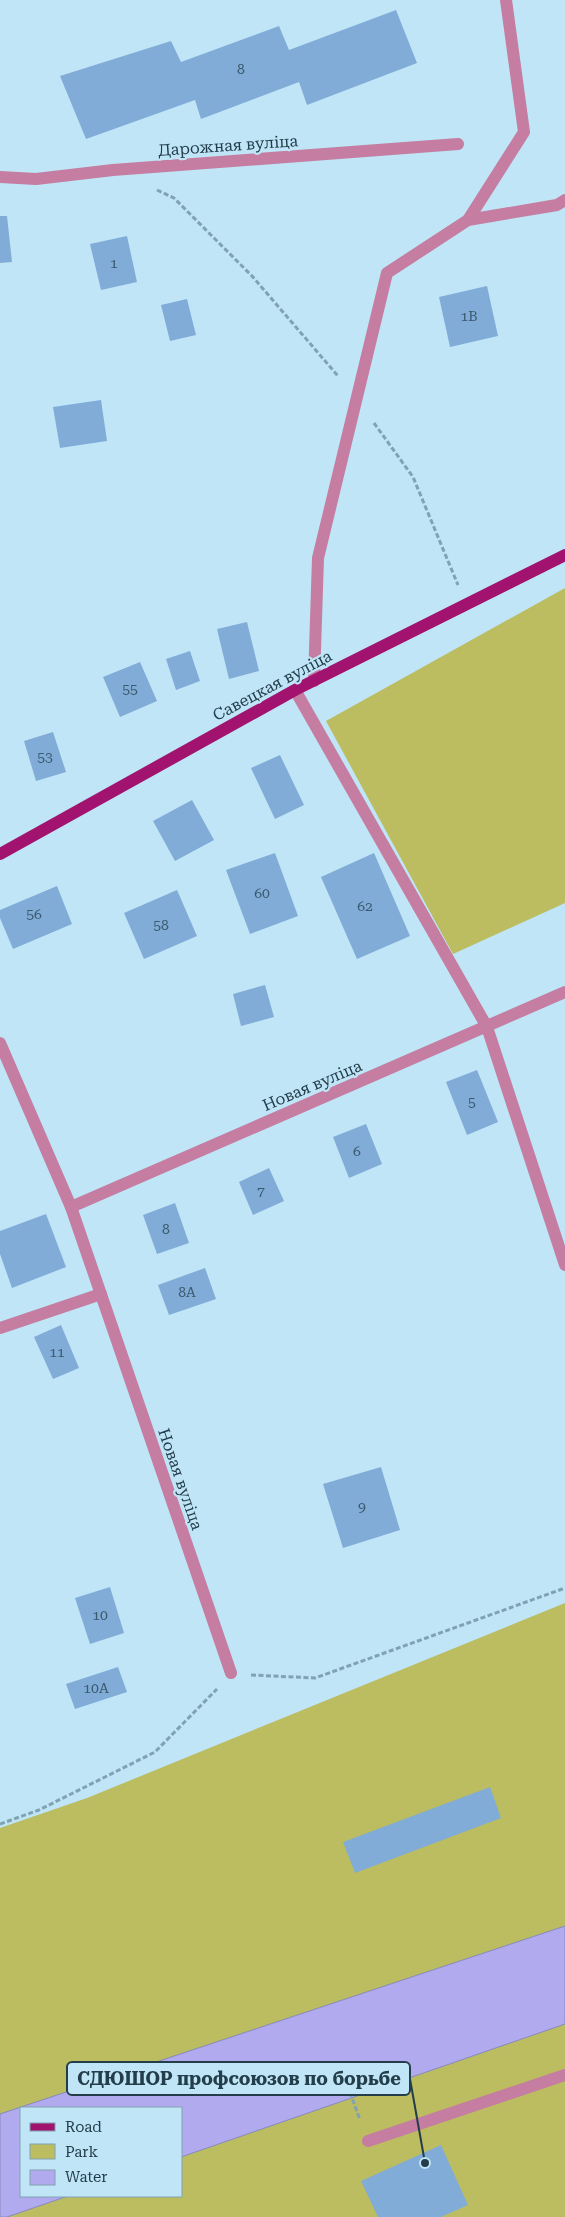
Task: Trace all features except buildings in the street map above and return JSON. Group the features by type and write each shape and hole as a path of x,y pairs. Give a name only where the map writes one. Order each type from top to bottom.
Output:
{"main road":[{"name":"Савецкая вуліца","path":"0,854 295,690 565,555"}],"street":[{"path":"468,220 524,132 506,0"},
{"name":"Дарожная вуліца","path":"0,177 36,179 113,170 458,144"},
{"path":"314,681 318,558 388,273 468,220 557,205 565,200"},
{"path":"295,690 487,1027 565,1265"},
{"name":"Новая вуліца","path":"71,1207 565,992"},
{"name":"Новая вуліца","path":"0,1043 71,1207 231,1674"},
{"path":"0,1328 101,1294"},
{"path":"368,2141 565,2075"}],"path":[{"path":"148,186 174,198 252,276 357,398 413,477 459,589"},
{"path":"0,1824 39,1810 155,1752 231,1674 314,1678 565,1588"},
{"path":"345,2078 352,2097"}],"green space":[{"path":"565,588 565,903 453,954 326,721"},
{"path":"565,1603 565,2217 0,2217 0,1828 87,1798"}],"water":[{"path":"565,1926 565,2024 182,2157 182,2107 21,2107"},
{"path":"20,2107 20,2197 65,2197 7,2217 0,2217 0,2114"}],"place":[{"name":"СДЮШОР профсоюзов по борьбе","path":"425,2163"}]}
